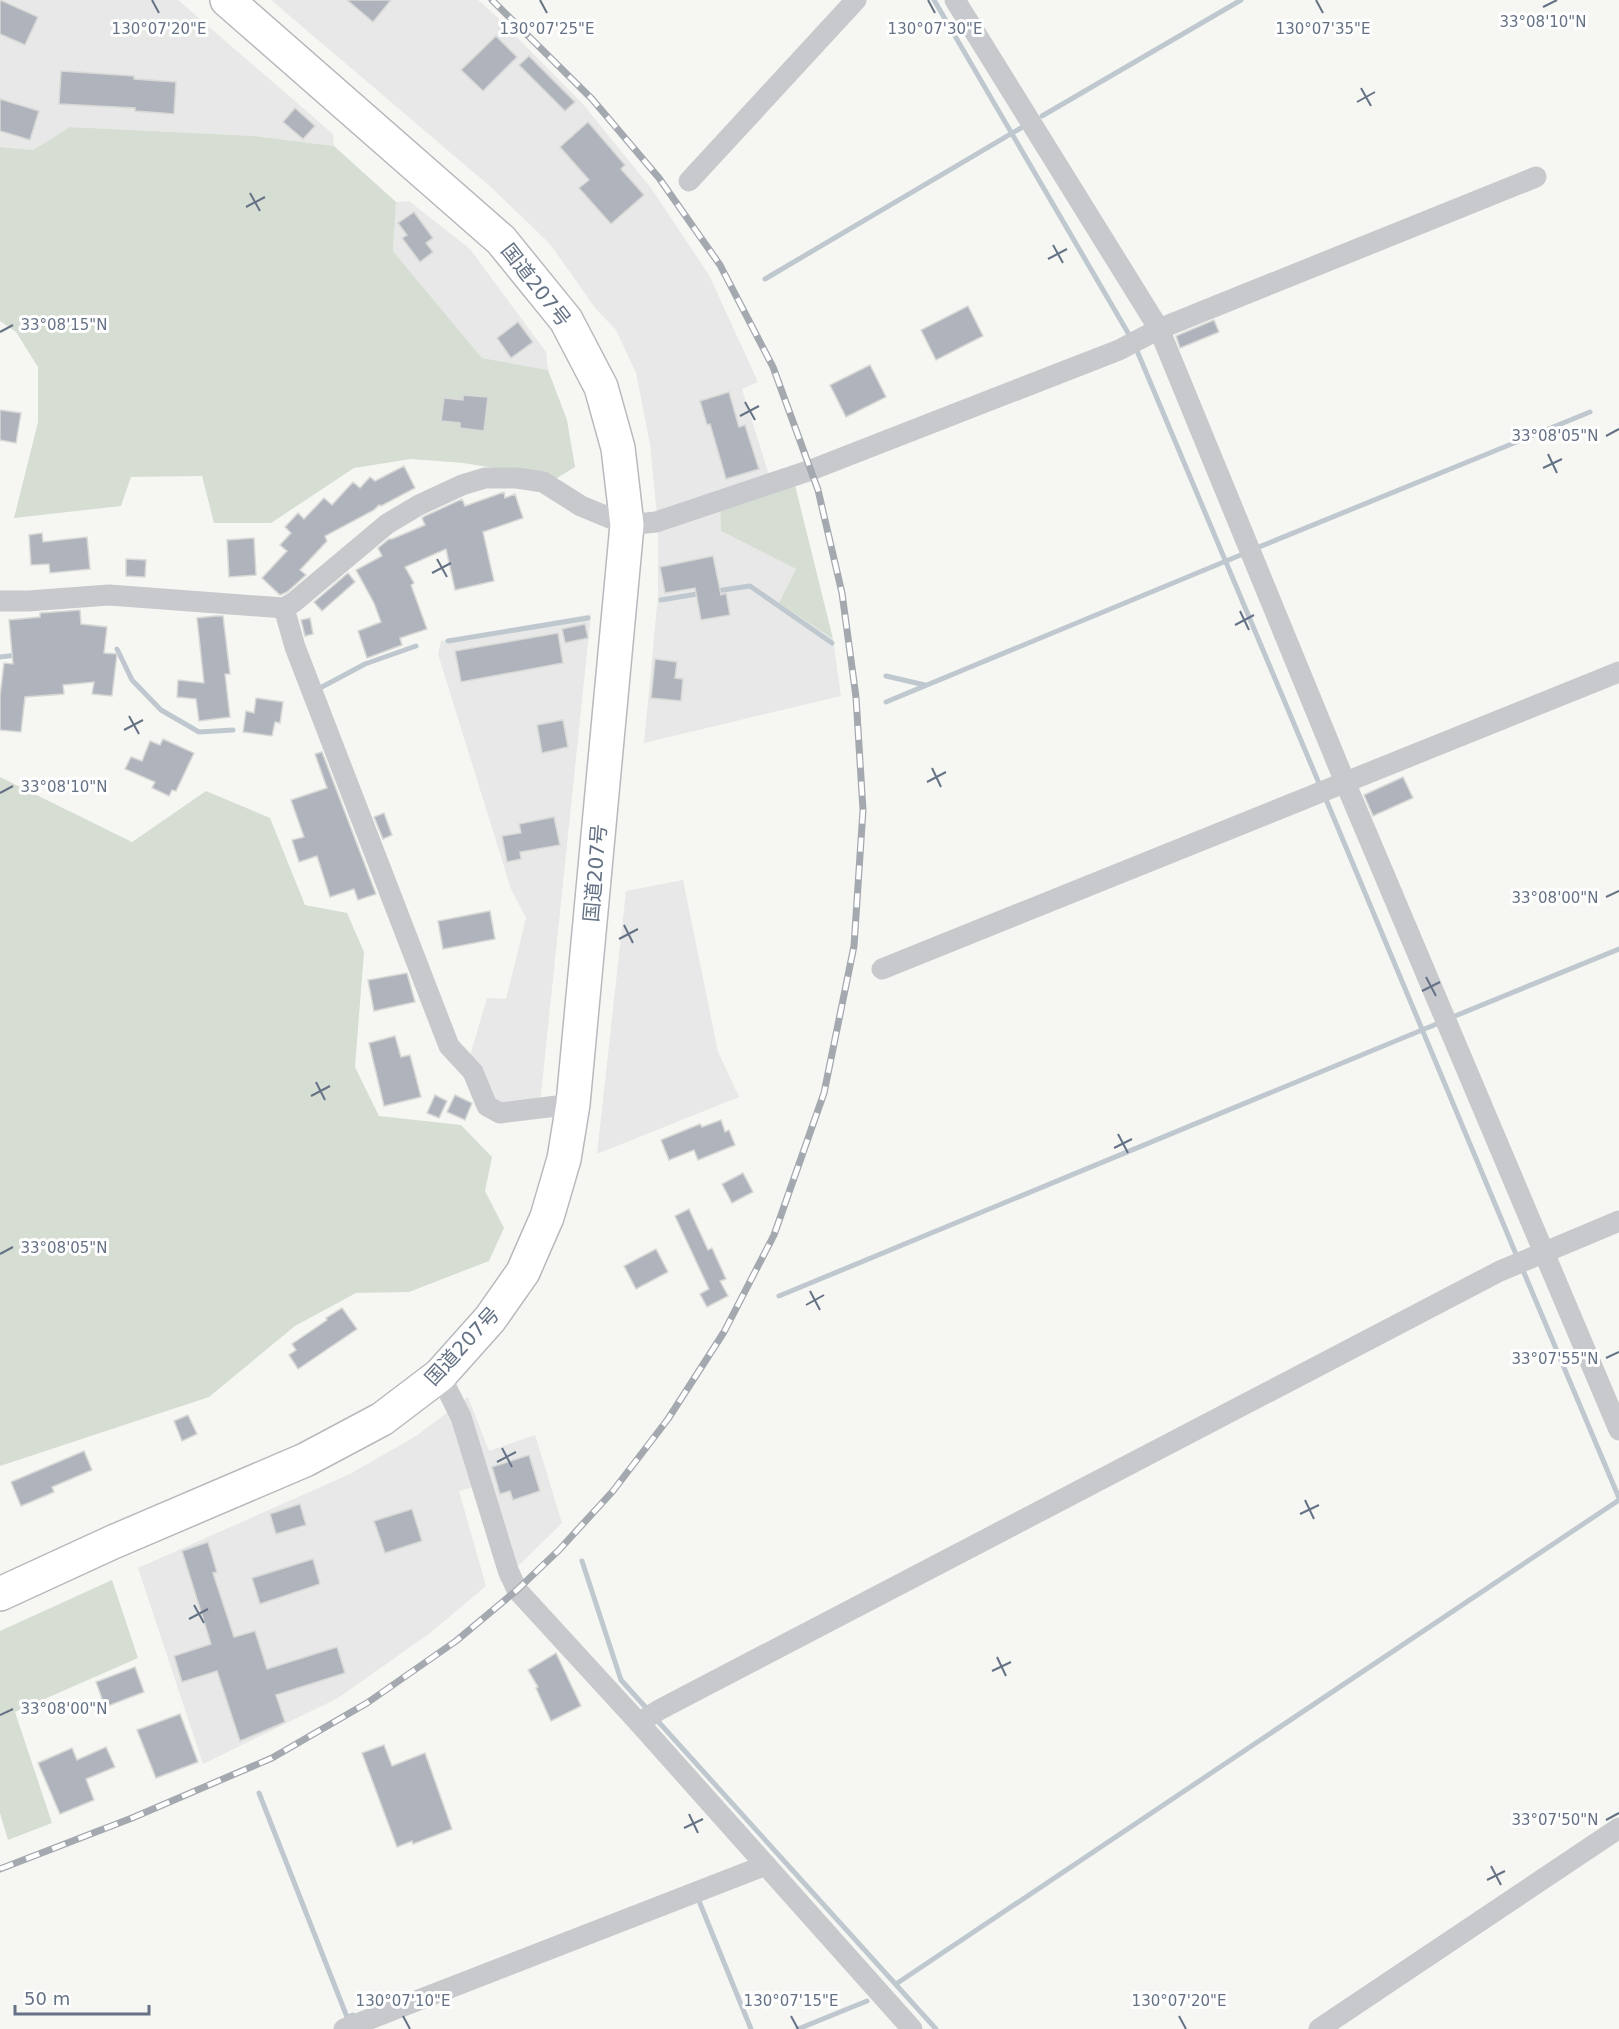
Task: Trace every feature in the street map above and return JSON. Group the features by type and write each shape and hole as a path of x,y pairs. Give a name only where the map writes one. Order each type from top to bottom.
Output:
{"highway":[{"name":"国道207号","path":"0,1594 113,1542 305,1460 382,1419 440,1375 490,1319 523,1272 547,1217 564,1159 573,1104 627,525 618,448 601,387 566,320 501,240 227,0"}],"street":[{"path":"689,181 856,0"},
{"path":"955,0 1142,338 1528,1258 1619,1430"},
{"path":"0,600 28,601 110,595 284,608 387,524 462,484 485,478 517,478 543,482 580,506 627,525 657,522 811,470 1536,177"},
{"path":"284,608 295,647 449,1046 473,1072 487,1106 500,1113 573,1104"},
{"path":"882,969 1619,672"},
{"path":"648,1717 1528,1258 1619,1221"},
{"path":"440,1375 460,1418 508,1570 517,1590 648,1717 766,1865 912,2029"},
{"path":"1319,2029 1619,1828"},
{"path":"344,2029 766,1865"}],"shaded area":[{"path":"0,0 178,0 333,134 334,146 255,136 70,127 33,150 0,147"},
{"path":"271,0 478,0 493,13 582,103 651,188 709,275 758,382 742,389 769,475 657,515 650,444 636,373 616,330 596,309 550,244 492,188"},
{"path":"70,127 255,136 334,146 396,202 393,251 482,358 548,370 567,420 575,467 557,478 463,463 411,459 354,468 271,523 214,523 202,476 131,477 121,506 14,518 38,422 38,367 16,332 0,321 0,147 33,150"},
{"path":"409,201 470,249 546,352 548,370 482,358 393,251 396,202"},
{"path":"795,485 833,639 779,603 796,569 721,531 720,508"},
{"path":"720,508 721,531 796,569 780,603 833,639 841,696 644,743 658,596 658,528"},
{"path":"591,614 540,1104 496,1106 470,1056 487,998 506,999 526,918 511,889 438,654 441,641"},
{"path":"0,777 132,842 206,791 270,818 305,905 347,913 364,952 355,1067 379,1116 461,1125 492,1157 485,1191 504,1228 489,1261 409,1292 356,1293 295,1326 209,1397 0,1466"},
{"path":"683,880 718,1052 739,1097 597,1154 626,891"},
{"path":"468,1397 489,1451 535,1435 562,1523 501,1583 473,1487 459,1491 486,1586 430,1633 338,1698 203,1764 138,1568 350,1474 416,1436"},
{"path":"112,1580 138,1658 15,1712 52,1823 8,1840 0,1813 0,1631"}],"building":[{"path":"0,0 38,17 25,45 0,34"},
{"path":"347,0 391,0 373,22"},
{"path":"496,36 517,57 483,91 461,70"},
{"path":"529,56 575,102 565,111 519,65"},
{"path":"61,71 134,76 134,79 176,82 174,114 135,111 135,108 59,104"},
{"path":"0,99 39,111 30,140 0,131"},
{"path":"295,108 315,126 303,139 283,122"},
{"path":"588,122 625,165 621,169 644,195 611,224 579,188 589,180 560,147"},
{"path":"414,212 433,238 426,243 433,252 420,262 402,238 407,235 398,223"},
{"path":"968,306 983,336 936,360 921,330"},
{"path":"1214,320 1219,332 1180,348 1176,336"},
{"path":"518,322 533,342 511,358 497,338"},
{"path":"870,365 886,397 846,417 830,385"},
{"path":"729,392 739,427 745,425 759,469 726,479 710,424 707,425 700,401"},
{"path":"463,395 488,397 484,431 460,428 460,423 441,421 444,398 463,400"},
{"path":"0,410 21,413 16,443 0,440"},
{"path":"404,466 415,488 379,505 374,510 325,536 327,541 300,570 306,575 287,592 280,595 262,578 287,551 280,545 291,533 285,527 298,513 304,519 324,498 332,505 353,482 360,488 370,477 375,481"},
{"path":"504,492 505,498 515,494 523,518 483,532 494,581 455,590 446,549 405,567 414,583 411,585 427,629 400,638 402,645 367,658 358,631 381,622 374,603 356,570 382,556 378,548 389,539 425,525 422,518 425,516 462,499 465,506"},
{"path":"42,533 43,542 87,537 90,569 50,573 49,564 31,565 29,535"},
{"path":"254,538 256,575 229,577 227,540"},
{"path":"713,556 721,595 726,593 730,615 701,620 695,588 665,593 660,567"},
{"path":"126,559 146,560 145,577 126,576"},
{"path":"348,573 355,582 322,611 314,602"},
{"path":"80,610 81,624 107,627 104,653 117,654 112,696 92,694 94,682 63,685 64,694 25,697 21,732 0,730 0,696 4,663 13,664 9,620 40,617 40,613"},
{"path":"223,616 230,674 225,674 230,717 199,721 196,699 177,697 178,680 204,683 197,618"},
{"path":"310,618 313,634 305,636 301,620"},
{"path":"585,624 588,638 565,643 562,629"},
{"path":"558,633 563,663 461,682 455,651"},
{"path":"655,659 677,662 675,678 683,679 681,701 651,698"},
{"path":"256,698 283,702 280,723 275,722 272,736 243,732 246,711 254,713"},
{"path":"563,720 568,747 542,753 537,725"},
{"path":"163,739 194,753 176,791 172,790 169,796 152,788 155,782 125,769 131,757 142,761 150,741 160,745"},
{"path":"322,752 376,894 358,900 354,889 330,897 317,856 299,862 292,840 304,837 291,800 327,788 315,754"},
{"path":"1403,777 1413,798 1373,816 1364,795"},
{"path":"384,813 392,835 383,839 374,817"},
{"path":"554,817 560,845 520,852 521,859 507,862 502,836 521,833 519,824"},
{"path":"490,911 495,939 443,949 438,921"},
{"path":"407,973 415,1002 374,1011 368,980"},
{"path":"395,1036 401,1057 410,1055 421,1097 384,1106 369,1043"},
{"path":"435,1095 447,1101 439,1118 427,1113"},
{"path":"455,1095 472,1103 465,1120 447,1112"},
{"path":"721,1120 725,1132 729,1130 735,1145 698,1160 694,1150 669,1160 661,1140 700,1124 702,1127"},
{"path":"743,1173 753,1192 732,1203 722,1184"},
{"path":"689,1209 708,1250 712,1248 726,1279 720,1281 728,1296 707,1307 700,1294 709,1289 675,1216"},
{"path":"656,1249 668,1272 636,1289 624,1266"},
{"path":"342,1308 357,1329 298,1369 289,1355 296,1350 292,1344"},
{"path":"188,1415 197,1434 182,1441 174,1421"},
{"path":"84,1451 92,1470 52,1487 54,1492 21,1506 11,1482"},
{"path":"529,1455 540,1491 513,1500 510,1491 500,1494 492,1467"},
{"path":"300,1504 306,1525 276,1534 270,1514"},
{"path":"412,1509 422,1541 385,1553 374,1521"},
{"path":"208,1542 217,1572 213,1573 234,1637 255,1631 267,1669 337,1647 345,1673 276,1695 285,1722 240,1741 217,1671 182,1682 174,1656 211,1644 182,1551"},
{"path":"313,1559 320,1584 260,1604 252,1578"},
{"path":"556,1653 581,1706 551,1721 536,1688 538,1687 528,1670"},
{"path":"135,1667 144,1692 105,1707 96,1682"},
{"path":"180,1714 198,1762 156,1778 137,1730"},
{"path":"384,1745 392,1766 425,1753 452,1829 413,1844 412,1841 397,1847 362,1753"},
{"path":"106,1747 115,1767 86,1779 94,1800 60,1814 38,1763 72,1748 77,1760"}],"waterway":[{"path":"934,0 1131,338"},
{"path":"1042,116 1241,0"},
{"path":"765,279 1026,125"},
{"path":"1135,346 1321,788"},
{"path":"1259,547 1590,412"},
{"path":"886,702 1243,554"},
{"path":"716,591 750,586 832,643"},
{"path":"661,600 703,593"},
{"path":"448,641 588,618"},
{"path":"320,688 365,664 416,646"},
{"path":"117,649 132,680 161,710 199,732 233,730"},
{"path":"0,657 17,655"},
{"path":"886,676 925,685"},
{"path":"1325,797 1518,1259"},
{"path":"1455,1016 1619,949"},
{"path":"779,1296 1439,1023"},
{"path":"1522,1268 1619,1498"},
{"path":"896,1984 1619,1500"},
{"path":"582,1561 621,1680 649,1711"},
{"path":"655,1718 936,2029"},
{"path":"259,1793 347,2017 353,2015"},
{"path":"699,1901 751,2029"},
{"path":"798,2029 867,2001"}],"railway":[{"path":"0,1869 132,1818 272,1758 367,1703 456,1641 517,1590 559,1550 613,1491 668,1419 724,1332 774,1235 824,1093 854,946 863,810 856,697 842,593 818,490 773,367 720,265 659,178 592,99 492,0"}]}
